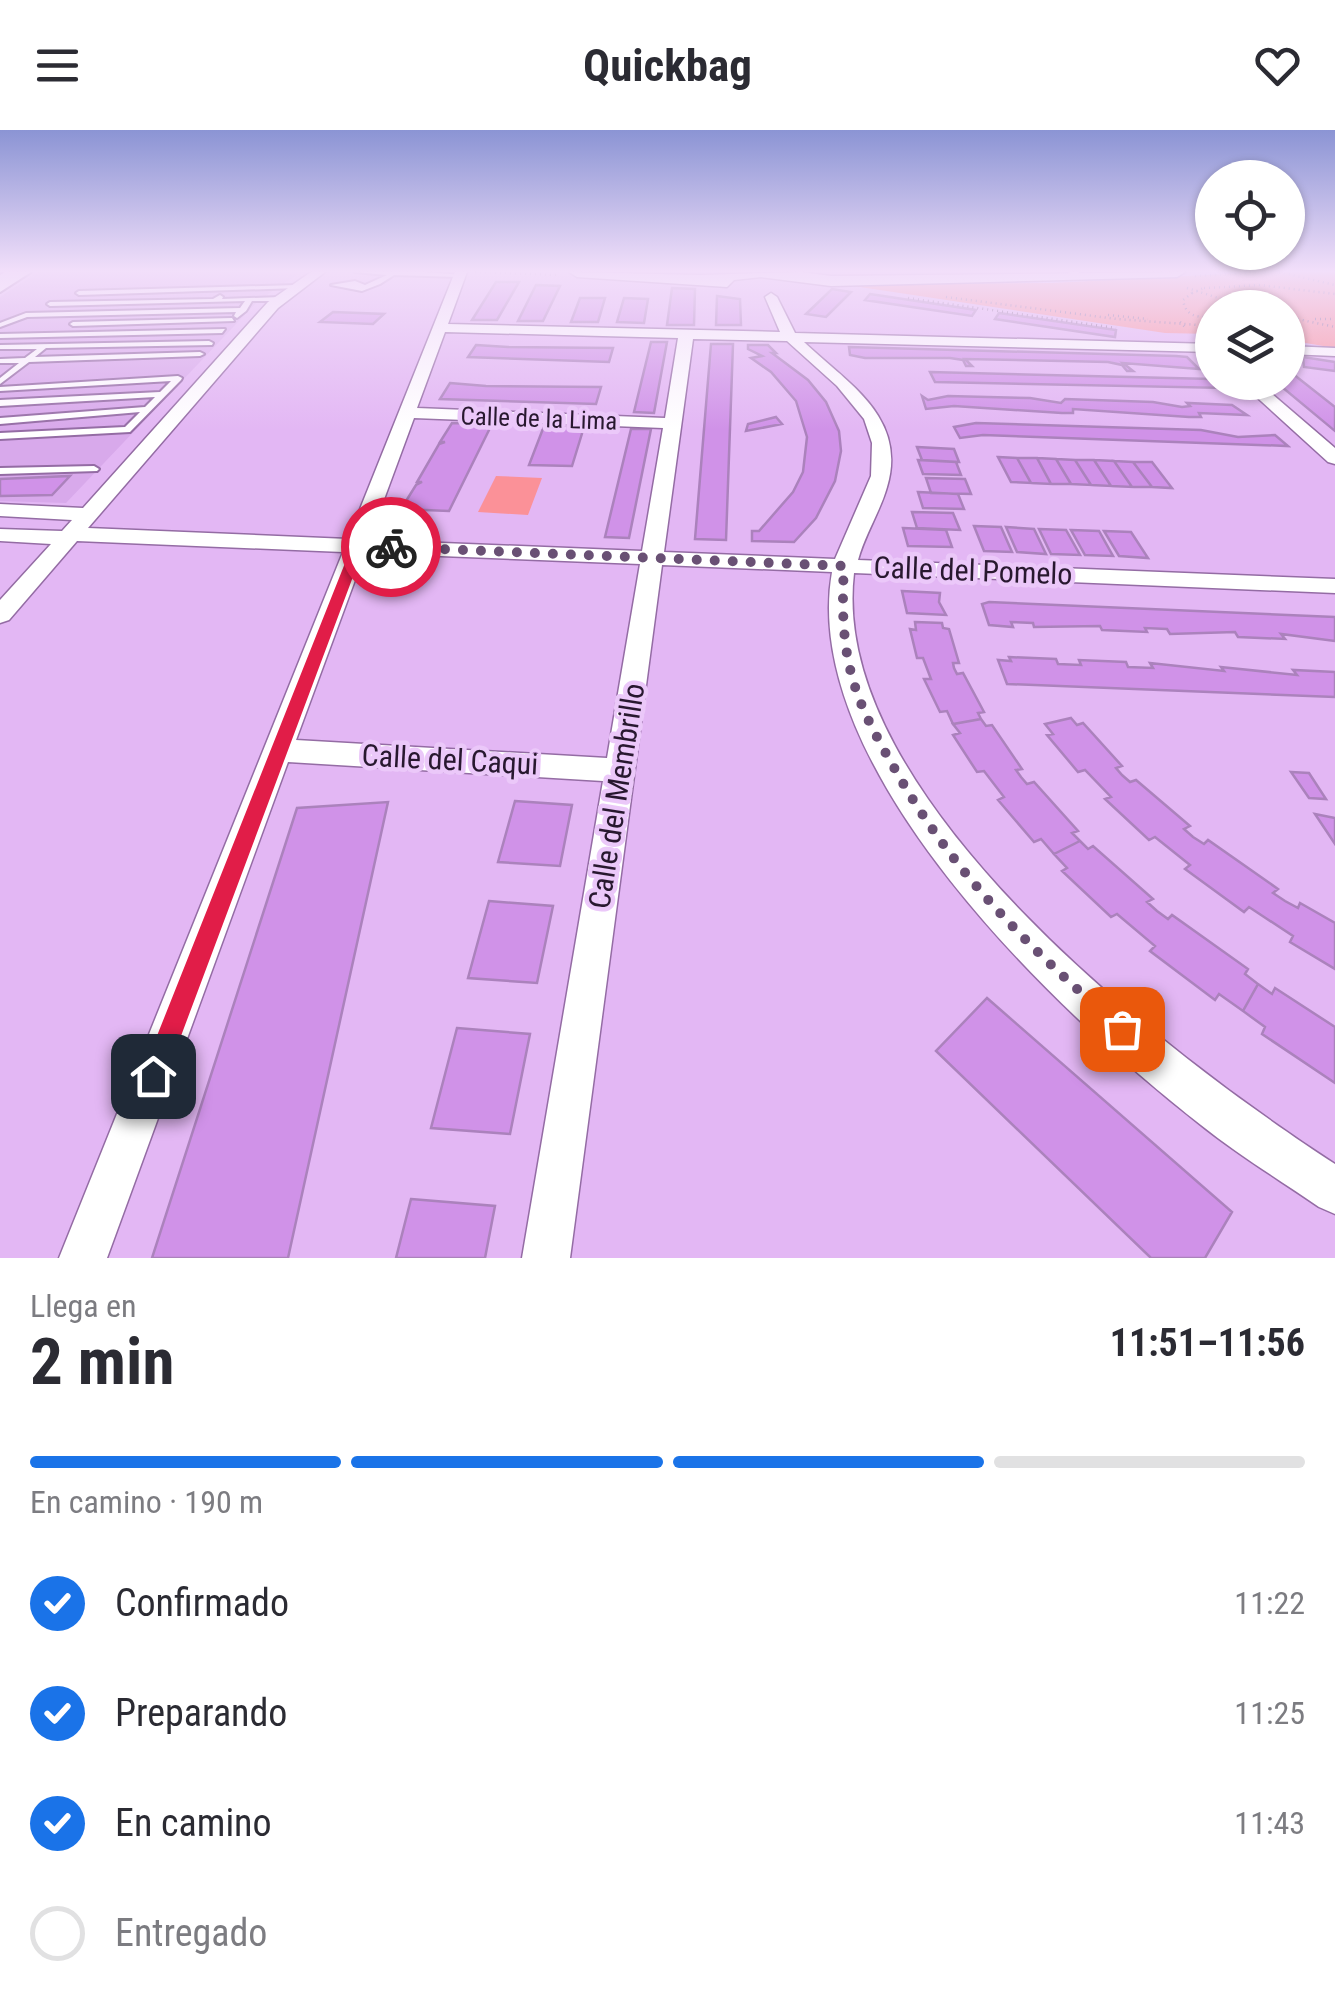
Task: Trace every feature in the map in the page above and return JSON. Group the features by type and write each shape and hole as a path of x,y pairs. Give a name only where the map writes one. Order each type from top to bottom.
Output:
{"street":[{"path":"0,615 259,325"},
{"path":"84,1258 441,325"},
{"path":"782,325 790,337 859,395 873,416 881,442 880,482 844,566 843,630 853,680 877,738 924,823 986,901 1066,981 1206,1102 1335,1191"},
{"path":"440,328 1195,350"},
{"name":"Calle del Membrillo","path":"546,1258 686,335"},
{"path":"1305,351 1335,352"},
{"path":"1269,400 1335,458"},
{"name":"Calle de la Lima","path":"407,413 671,424"},
{"path":"0,510 88,514"},
{"name":"Calle del Pomelo","path":"0,535 1335,586"},
{"name":"Calle del Caqui","path":"279,750 620,770"}],"lane":[{"path":"0,325 27,325"},
{"path":"0,386 26,360 75,325"},
{"path":"193,363 228,325"},
{"path":"0,336 222,332"},
{"path":"0,347 208,343"},
{"path":"0,360 200,354"},
{"path":"0,386 182,375 127,430 0,436"},
{"path":"0,403 162,394"},
{"path":"0,421 147,409"},
{"path":"0,471 94,468"}],"path":[{"path":"1099,325 1130,330"}],"shaded area":[{"path":"0,325 236,325 66,503 0,501"},
{"path":"1110,325 1195,325 1195,334 1165,333"},
{"path":"1305,325 1335,325 1335,348 1305,343"},
{"path":"496,476 542,478 528,515 478,512"}],"building":[{"path":"1033,325 1116,330 1115,337"},
{"path":"651,342 667,342 654,413 634,412"},
{"path":"711,344 733,344 726,540 695,539"},
{"path":"476,345 613,348 609,362 468,357"},
{"path":"748,345 768,345 776,353 772,353 808,380 826,402 839,431 841,451 835,481 816,518 794,542 752,541 752,531 759,531 793,492 803,472 807,437 796,401 771,372 751,358 762,356 748,349"},
{"path":"849,347 1176,356 1187,357 1195,369 1123,363 1133,371 1127,371 1122,365 1108,362 965,359 972,366 966,366 963,360 950,358 850,355"},
{"path":"1305,357 1335,362 1335,371 1305,367"},
{"path":"930,372 1195,379 1195,387 935,382"},
{"path":"450,383 601,387 596,404 440,399"},
{"path":"1305,383 1335,407 1335,431 1298,400 1305,400"},
{"path":"922,396 928,400 948,396 1030,398 1061,403 1065,399 1153,402 1182,407 1190,406 1187,403 1232,405 1247,415 1199,413 1201,417 1189,417 954,406 926,409"},
{"path":"776,417 782,424 746,431 748,424"},
{"path":"452,423 492,424 449,511 401,509 422,482 417,482 439,444 445,442 440,442"},
{"path":"976,423 1201,430 1238,437 1275,435 1288,446 983,435 960,438 954,427"},
{"path":"544,426 584,427 572,466 529,465"},
{"path":"631,429 651,429 629,538 605,537"},
{"path":"917,447 954,449 959,462 922,460"},
{"path":"998,457 1017,458 1031,483 1011,482"},
{"path":"1017,458 1037,458 1051,484 1031,483"},
{"path":"1037,458 1056,459 1071,484 1051,484"},
{"path":"1056,459 1075,460 1091,485 1071,484"},
{"path":"918,460 956,462 961,475 923,474"},
{"path":"1075,460 1094,460 1111,486 1091,485"},
{"path":"1094,460 1114,461 1132,487 1111,486"},
{"path":"1114,461 1133,462 1152,487 1132,487"},
{"path":"1133,462 1152,462 1172,488 1152,487"},
{"path":"70,476 52,495 0,496 0,479"},
{"path":"926,478 965,479 971,494 931,493"},
{"path":"918,492 958,494 964,509 923,508"},
{"path":"912,512 953,513 960,530 917,528"},
{"path":"974,526 1001,527 1012,552 984,551"},
{"path":"1006,527 1034,529 1046,554 1017,552"},
{"path":"903,528 946,530 952,547 908,546"},
{"path":"1039,529 1066,530 1080,555 1051,554"},
{"path":"1071,530 1099,531 1113,556 1085,555"},
{"path":"1104,531 1131,532 1148,558 1119,556"},
{"path":"902,591 940,593 939,602 946,615 907,613"},
{"path":"982,604 1335,617 1335,641 1281,634 1285,639 1238,637 1235,632 1170,634 1167,629 1145,628 1147,632 1102,630 1100,626 1034,627 1033,623 1011,622 1013,627 989,625"},
{"path":"915,622 942,623 943,628 949,629 959,663 953,663 954,668 957,674 963,673 984,712 978,713 981,719 953,724 947,711 940,712 924,679 931,679 923,658 917,658 910,629 916,630"},
{"path":"1009,657 1056,659 1058,664 1081,665 1079,660 1126,662 1128,667 1153,668 1150,663 1297,675 1293,670 1335,672 1335,697 1007,684 998,660 1011,661"},
{"path":"1071,718 1077,725 1083,723 1122,766 1116,768 1122,775 1130,782 1136,780 1190,826 1184,829 1193,837 1204,844 1208,840 1278,889 1273,893 1285,901 1298,908 1300,903 1335,923 1335,969 1290,942 1293,936 1249,907 1244,912 1185,869 1190,865 1155,837 1149,840 1105,799 1111,797 1085,770 1078,772 1047,735 1053,734 1045,724"},
{"path":"981,719 986,726 992,725 1022,769 1016,770 1021,777 1027,784 1034,782 1078,831 1072,833 1080,841 1054,854 1041,839 1034,842 998,800 1004,797 984,771 977,772 953,735 960,733 953,724"},
{"path":"1291,772 1309,773 1326,799 1309,798"},
{"path":"515,801 572,805 560,866 498,862"},
{"path":"388,802 288,1258 152,1258 297,808"},
{"path":"1315,814 1335,818 1335,844"},
{"path":"1080,841 1088,849 1093,846 1153,899 1147,902 1157,911 1168,919 1172,915 1248,969 1245,974 1258,984 1243,1011 1219,994 1215,1000 1150,951 1155,946 1117,914 1111,917 1062,871 1067,868 1054,854"},
{"path":"489,901 553,906 537,983 468,978"},
{"path":"1258,984 1272,994 1275,988 1335,1027 1335,1083 1262,1034 1265,1027 1243,1011"},
{"path":"987,998 1232,1212 1205,1258 1151,1258 936,1051"},
{"path":"457,1028 530,1034 510,1134 431,1128"},
{"path":"411,1199 495,1206 485,1258 396,1258"}],"way so far":[{"path":"391,547 844,566 843,630 853,680 877,738 924,823 986,901 1066,981 1122,1029"}],"route":[{"path":"153,1076 358,546 391,547"}]}
